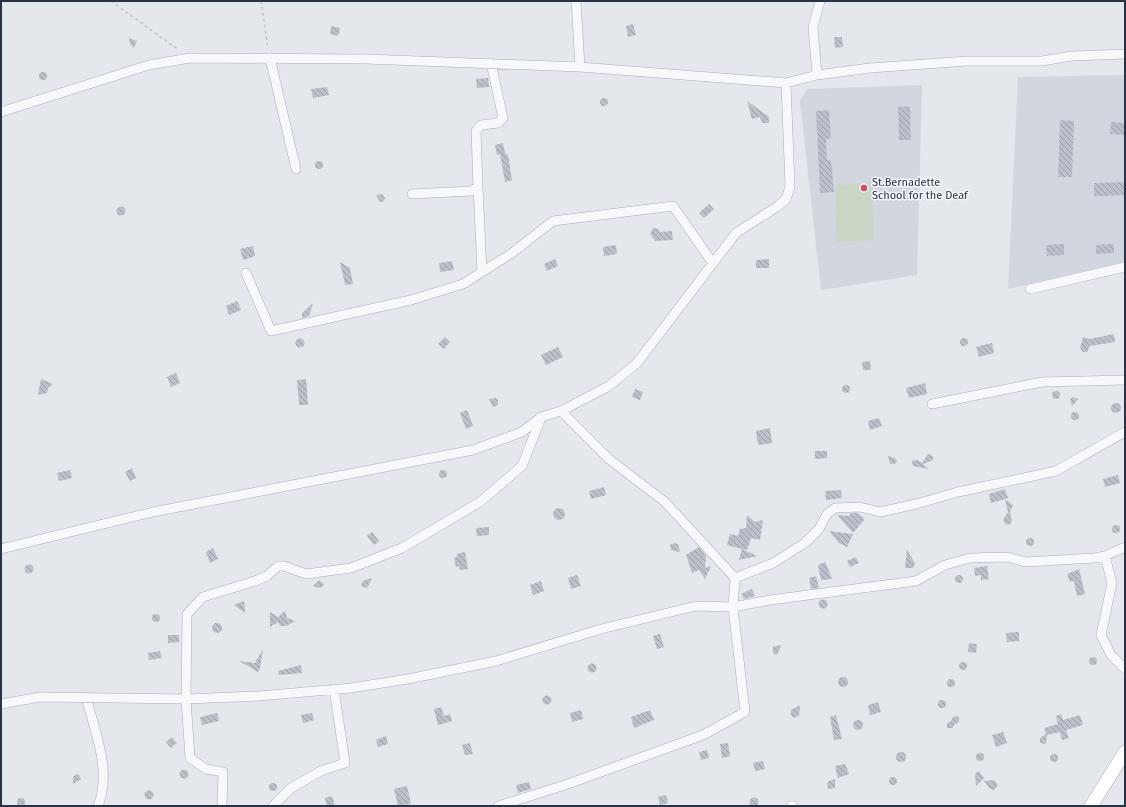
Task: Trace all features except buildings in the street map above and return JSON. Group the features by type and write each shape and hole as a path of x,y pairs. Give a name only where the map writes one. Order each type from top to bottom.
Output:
{"main road":[{"path":"1090,806 1125,752"}],"street":[{"path":"576,1 580,67"},
{"path":"817,75 813,28 820,1"},
{"path":"1,112 149,65 190,58 366,59 580,67 786,83 817,75 870,68 967,61 1042,61 1072,56 1125,54"},
{"path":"270,58 296,169"},
{"path":"482,272 476,131 481,125 498,122 503,118 491,64"},
{"path":"1,550 153,512 473,450 522,432 541,417 561,411 610,386 637,363 712,262 736,233 778,206 786,198 790,187 786,83"},
{"path":"412,194 471,191 478,186"},
{"path":"246,273 271,331 411,300 463,284 512,253 553,221 673,206 712,262"},
{"path":"1030,289 1125,267"},
{"path":"932,404 1042,382 1125,380"},
{"path":"498,806 565,785 703,735 745,712 733,607 735,578 665,502 609,459 561,411"},
{"path":"222,806 223,772 206,769 190,758 186,699 187,614 203,597 255,581 267,576 278,566 284,566 306,574 351,568 402,548 480,502 522,466 541,417"},
{"path":"735,578 773,563 805,543 819,529 827,514 835,508 860,507 880,512 958,492 1056,471 1125,432"},
{"path":"1,704 40,697 86,696 186,699 259,696 334,689 408,679 496,661 601,629 696,606 733,607 770,600 916,582 945,565 970,558 1007,557 1026,562 1105,556 1125,547"},
{"path":"1105,556 1112,583 1101,634 1111,655 1125,669"},
{"path":"273,806 291,788 321,771 345,763 334,689"},
{"path":"86,696 103,763 103,793 98,806"}],"path":[{"path":"111,1 190,58"},
{"path":"261,1 270,58"}],"shaded area":[{"path":"1125,75 1125,262 1008,289 1018,77"},
{"name":"St.Bernadette School for the Deaf","path":"922,85 917,275 821,290 800,101 807,89"}],"green space":[{"path":"871,183 874,240 837,242 836,185"}],"place":[{"name":"St.Bernadette School for the Deaf","path":"864,188"}]}
